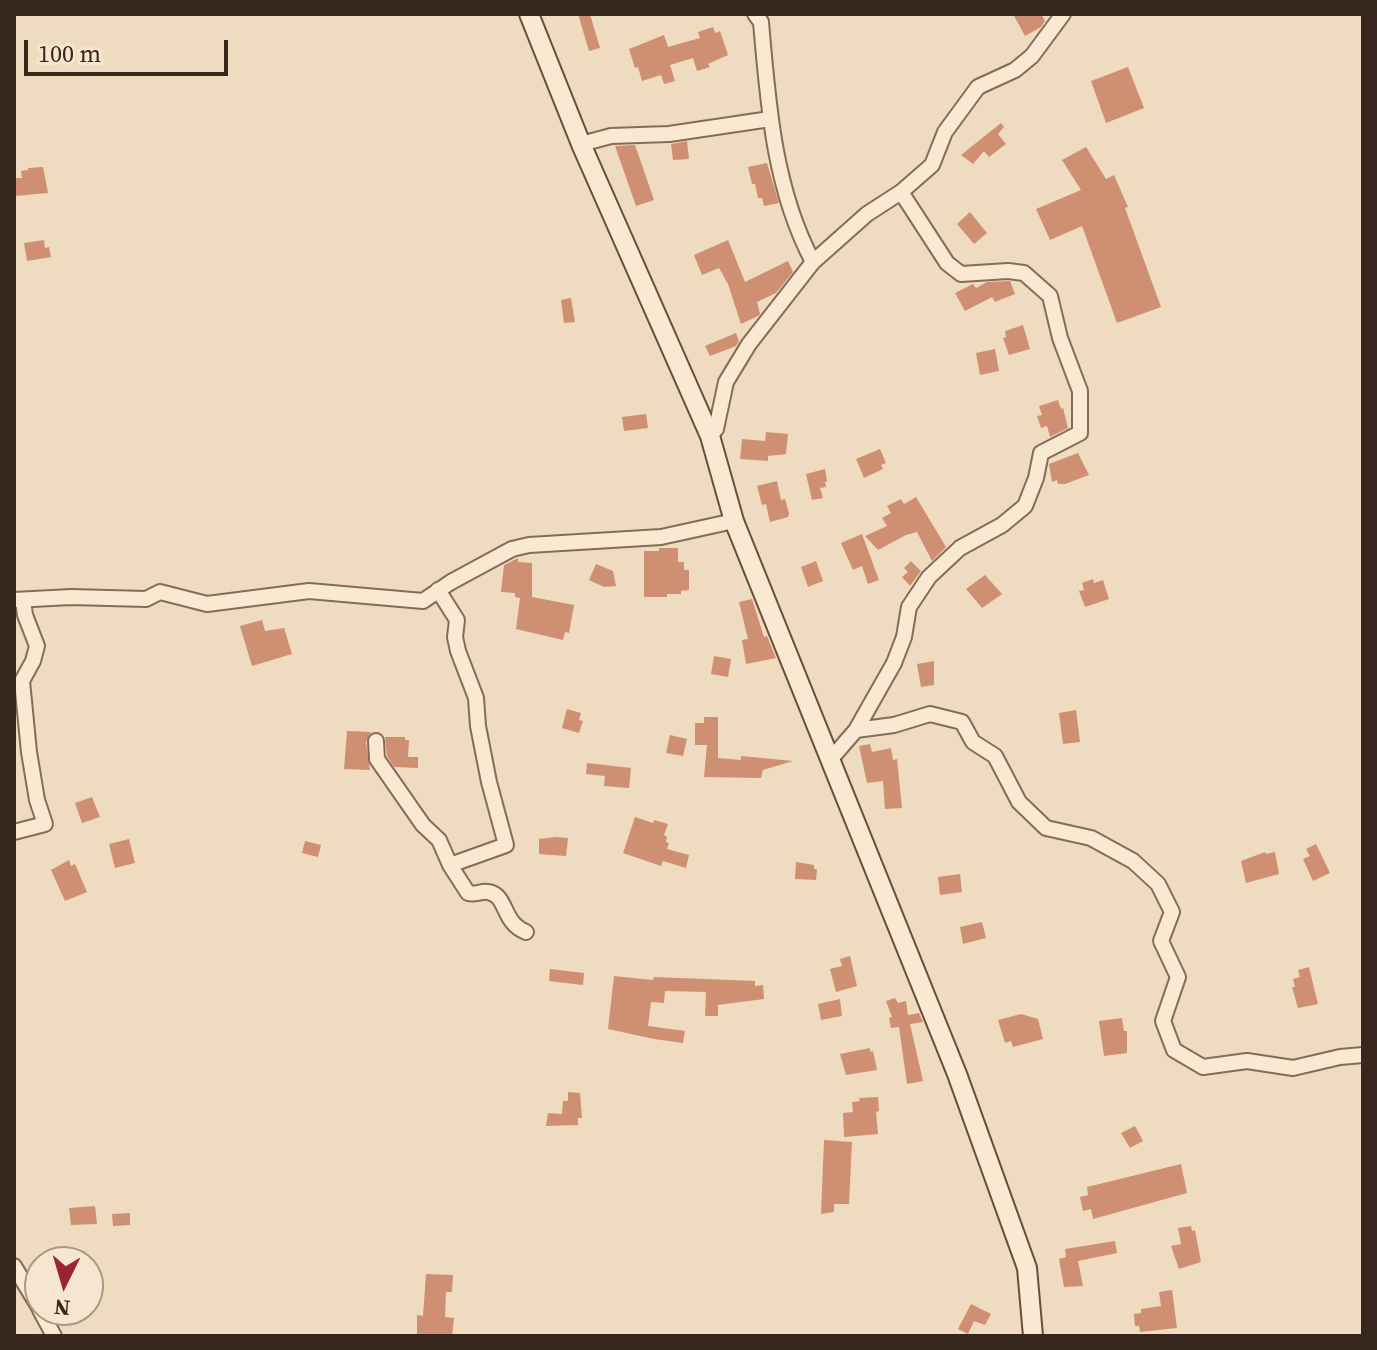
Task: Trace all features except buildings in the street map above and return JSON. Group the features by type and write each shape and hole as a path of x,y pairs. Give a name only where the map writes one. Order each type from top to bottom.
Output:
{"street":[{"path":"529,14 581,144 710,436 734,521 957,1074 1027,1268 1033,1336"},
{"path":"755,14 761,22 770,119 787,197 801,239 813,262"},
{"path":"710,436 716,429 726,382 733,369 813,262 867,214 901,192 932,165 945,132 978,87 1015,70 1032,56 1063,14"},
{"path":"581,144 611,136 669,134 770,119"},
{"path":"830,760 856,730 894,663 904,637 909,607 929,577 960,548 1002,525 1025,506 1036,478 1041,453 1080,433 1080,391 1060,338 1050,296 1024,273 961,274 942,256 901,192"},
{"path":"14,832 45,824 37,800 29,752 22,681 37,646 19,600 71,597 146,599 160,592 207,604 309,591 423,601 512,549 529,545 648,538 734,521"},
{"path":"438,590 457,620 455,637 458,651 476,698 489,782 506,845 450,865"},
{"path":"856,730 894,725 930,714 962,722 973,742 995,756 1019,802 1046,828 1091,838 1133,861 1158,884 1172,912 1161,941 1178,977 1163,1021 1174,1050 1203,1067 1247,1061 1293,1068 1363,1055"},
{"path":"376,741 377,759 423,825 439,840 468,893 491,893 502,901 511,923 526,932"}]}
